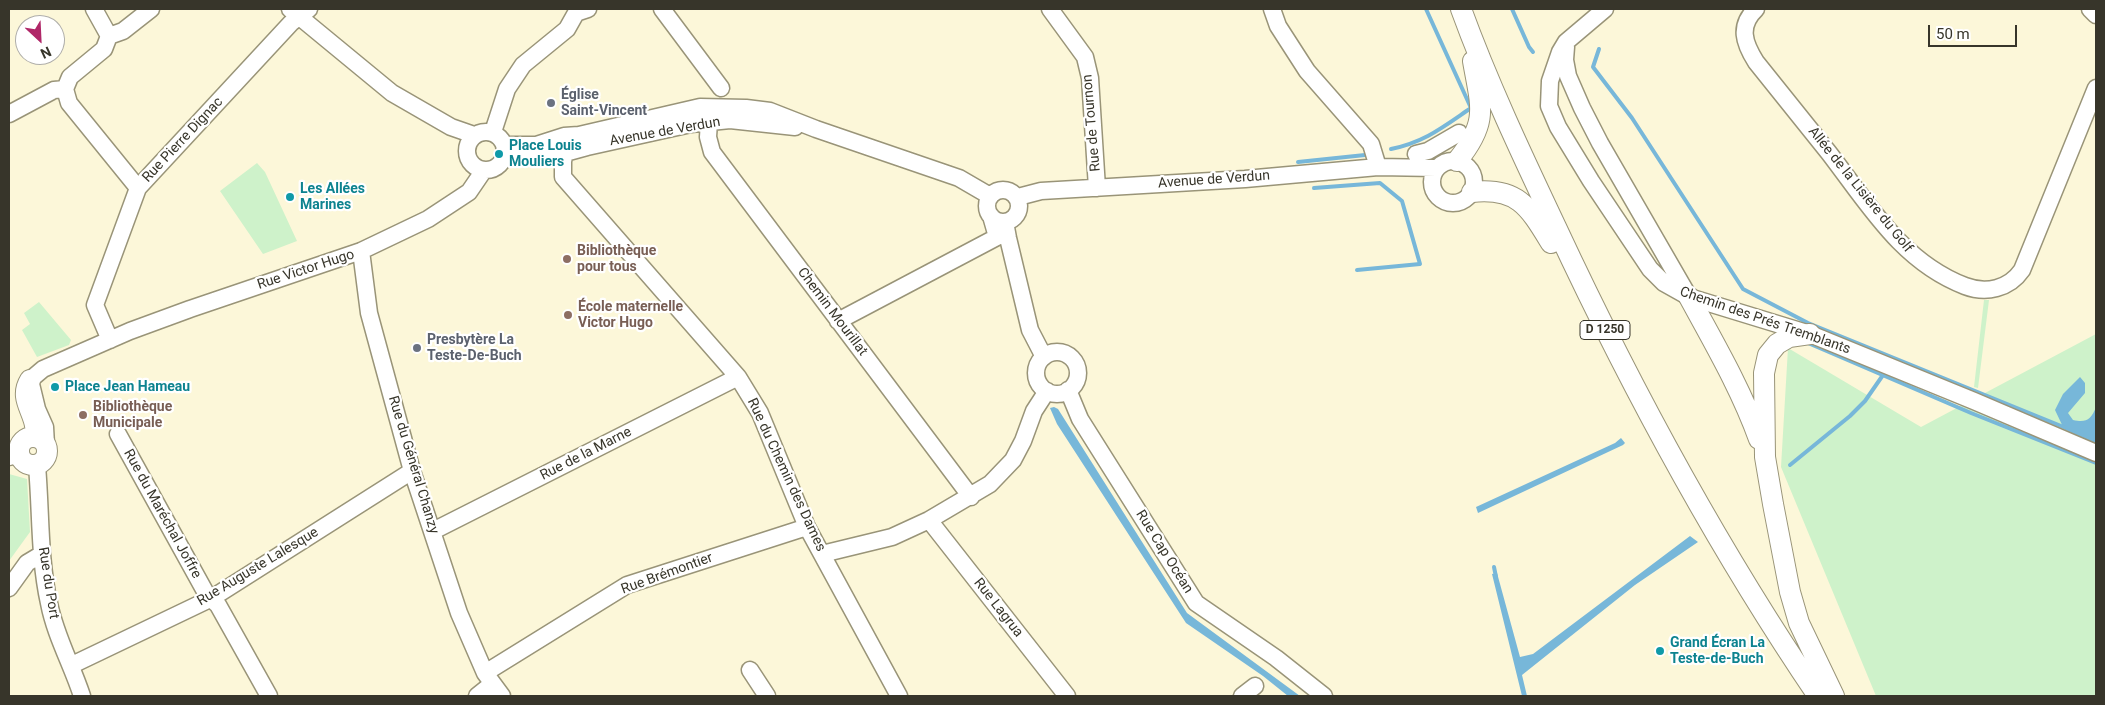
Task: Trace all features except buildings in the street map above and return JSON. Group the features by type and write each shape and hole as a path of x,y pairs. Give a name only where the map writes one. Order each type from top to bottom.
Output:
{"main road":[{"path":"1447,164 1471,144 1480,123 1481,109 1464,16"},
{"name":"D 1250","path":"1464,16 1522,154 1619,360 1697,502 1771,625 1818,696"},
{"path":"1472,192 1488,191 1510,194 1523,203 1533,214 1619,360"},
{"path":"1689,297 1751,416 1766,457"},
{"path":"1810,334 1789,336 1776,344 1768,355 1764,373 1766,457 1772,504 1790,592 1800,623 1834,696"},
{"path":"9,382 30,380"},
{"path":"30,380 25,389 25,396 36,426 41,441 46,457 37,466 32,466 14,455 23,441 41,441"}],"street":[{"path":"94,9 109,36"},
{"path":"138,188 68,103 65,89 70,76 104,48 109,36 123,31 151,9"},
{"path":"662,9 721,88"},
{"name":"Rue de Tournon","path":"1050,9 1085,57 1090,78 1097,188"},
{"path":"1272,9 1278,26 1307,71 1371,144 1378,167"},
{"path":"1605,9 1566,42 1565,60 1568,76 1582,108 1605,151 1689,297"},
{"name":"Allée de la Lisière du Golf","path":"1756,9 1747,20 1744,27 1744,36 1746,45 1756,62 1898,242 1934,272 1976,289 1987,290 2006,285 2014,280 2022,270 2096,88"},
{"path":"2090,9 2096,15"},
{"path":"493,132 507,89 523,65 567,30 577,10"},
{"path":"299,12 392,93 451,127 474,135"},
{"name":"Rue Pierre Dignac","path":"110,340 95,305 138,188 291,23 299,12"},
{"name":"Chemin des Prés Tremblants","path":"1566,42 1550,81 1549,106 1558,127 1591,181 1650,268 1664,283 1689,297 1810,334 1974,400 2096,453"},
{"path":"9,114 54,90 65,89"},
{"name":"Avenue de Verdun","path":"571,146 710,106 731,106 770,112 959,178 990,196"},
{"name":"Avenue de Verdun","path":"504,152 571,146 730,120 816,129"},
{"name":"Chemin Mourillat","path":"709,122 708,137 712,152 971,497"},
{"path":"480,132 493,132 499,136 504,152 498,166 484,170 474,166 467,157 467,144 474,135 480,132"},
{"name":"Avenue de Verdun","path":"1414,161 1460,133"},
{"path":"1439,145 1447,164"},
{"name":"Rue du Chemin des Dames","path":"571,146 563,160 563,177 738,377 760,414 807,527 899,696"},
{"path":"1414,161 1431,185 1436,197 1442,201 1452,204 1464,201 1472,192 1474,183 1472,173 1466,166 1447,164 1432,176 1431,185"},
{"name":"Avenue de Verdun","path":"1018,197 1041,191 1378,167 1414,161 1447,164"},
{"name":"Rue Victor Hugo","path":"110,340 190,309 361,251 428,219 470,192 484,170"},
{"path":"998,219 1010,220 1018,213 1020,208 1018,197 1004,189 990,196 987,206 998,219 1008,238 1030,330 1044,357"},
{"path":"838,321 997,237 998,219"},
{"name":"Rue du Général Chanzy","path":"361,251 369,313 412,471 459,613 493,684"},
{"path":"30,380 43,369 110,340"},
{"path":"1056,352 1068,355 1076,363 1078,373 1075,383 1068,390 1055,394 1047,391 1038,381 1037,366 1044,357 1056,352"},
{"name":"Rue de la Marne","path":"433,531 738,377"},
{"name":"Rue Cap Océan","path":"1068,390 1080,419 1196,603 1276,658 1324,696"},
{"path":"822,554 892,537 929,520 971,497 1001,474 1013,460 1023,441 1034,411 1047,391"},
{"name":"Rue du Maréchal Joffre","path":"118,434 207,595 218,605 269,696"},
{"name":"Rue du Port","path":"37,466 42,554 48,602 54,623 72,665 82,696"},
{"name":"Rue Auguste Lalesque","path":"72,665 212,598 412,471"},
{"name":"Rue Lagrua","path":"929,520 1067,696"},
{"name":"Rue Brémontier","path":"477,696 627,586 807,527"},
{"path":"9,588 27,563 42,554"},
{"path":"750,670 767,696"}],"green space":[{"path":"257,163 265,172 297,241 263,254 220,191"},
{"path":"1984,300 1989,300 1978,388 1974,387"},
{"path":"39,302 71,340 69,345 37,357 22,330 30,324 24,313"},
{"path":"2096,334 2096,696 1876,696 1781,467 1788,348 1921,427"},
{"path":"9,474 27,479 30,532 9,561"}],"water":[{"path":"2080,377 2085,383 2085,393 2068,413 2073,420 2085,421 2090,418 2096,407 2096,440 2093,445 2064,429 2055,410 2063,394"},
{"path":"1050,408 1058,409 1187,613 1300,696 1288,696 1263,676 1186,623 1057,424"},
{"path":"1621,438 1625,443 1623,445 1478,513 1476,507 1615,443"},
{"path":"1690,536 1698,542 1635,585 1522,675 1527,696 1522,696 1492,574 1497,573 1520,657 1533,654"}],"waterway":[{"path":"1391,149 1424,138 1471,108 1426,9"},
{"path":"1512,9 1533,52"},
{"path":"1599,49 1593,67 1632,118 1743,289 1808,323 2066,428"},
{"path":"1298,162 1365,155"},
{"path":"1314,188 1380,183 1402,201 1420,264 1357,270"},
{"path":"1808,343 1971,413 2096,463"},
{"path":"1790,465 1850,416 1865,401 1883,375"},
{"path":"1494,567 1496,577"}],"place":[{"name":"Église Saint-Vincent","path":"551,103"},
{"name":"Place Louis Mouliers","path":"499,154"},
{"name":"Les Allées Marines","path":"290,197"},
{"name":"Bibliothèque pour tous","path":"567,259"},
{"name":"École maternelle Victor Hugo","path":"568,315"},
{"name":"Presbytère La Teste-De-Buch","path":"417,348"},
{"name":"Place Jean Hameau","path":"55,387"},
{"name":"Bibliothèque Municipale","path":"83,415"},
{"name":"Grand Écran La Teste-de-Buch","path":"1660,651"}]}
